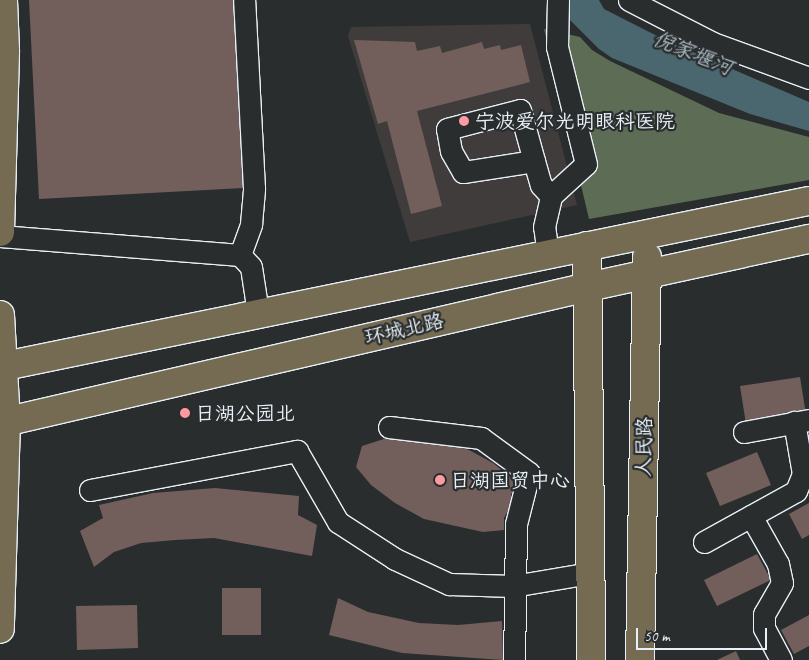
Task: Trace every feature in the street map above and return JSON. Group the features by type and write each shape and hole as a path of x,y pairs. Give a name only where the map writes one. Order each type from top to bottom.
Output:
{"main road":[{"path":"0,232 3,0"},
{"path":"1,366 809,201"},
{"name":"人民路","path":"640,660 647,234"},
{"name":"环城北路","path":"3,422 588,287 809,239"},
{"path":"587,246 591,660"},
{"path":"0,315 3,422 0,629"}],"street":[{"path":"240,255 250,224 254,188 244,0"},
{"path":"548,254 544,227 551,196 586,164 557,47 558,0"},
{"path":"629,0 713,42 809,78"},
{"path":"534,161 541,185 551,196"},
{"path":"0,236 240,255 251,267 258,313"},
{"path":"704,542 796,491 803,474 802,421 744,432"},
{"path":"389,427 481,438 529,473 516,524 513,586 514,660"},
{"path":"90,490 297,451 338,522 395,559 449,584 513,586 590,573"},
{"path":"751,516 778,564 782,582 764,614 764,628 781,660"}],"shaded area":[{"name":"宁波爱尔光明眼科医院","path":"530,24 577,205 410,242 348,36 351,27"}],"green space":[{"path":"544,29 580,37 592,50 610,61 719,113 809,137 809,180 589,219"}],"water":[{"name":"倪家堰河","path":"565,0 599,0 604,9 665,40 809,102 809,131 750,114 612,58 599,49 564,14"}],"building":[{"path":"29,0 234,0 243,188 39,199"},
{"path":"354,40 415,42 417,51 440,46 442,53 482,42 484,49 500,45 501,50 521,45 530,82 417,111 442,206 411,214 387,121 378,124"},
{"path":"800,377 806,415 746,424 740,386"},
{"name":"日湖国贸中心","path":"406,436 439,440 469,450 493,463 520,485 511,494 511,505 504,518 504,530 483,532 424,519 395,503 371,485 356,467 362,446 387,438"},
{"path":"757,452 771,485 720,506 706,473"},
{"path":"215,488 299,496 298,515 317,525 312,556 214,538 141,543 114,552 94,567 80,531 103,518 99,505 153,493"},
{"path":"809,503 809,535 802,539 789,514"},
{"path":"757,554 771,580 717,606 704,580"},
{"path":"222,588 261,588 261,635 222,635"},
{"path":"338,598 368,612 419,623 458,625 502,621 503,660 402,653 329,635"},
{"path":"137,605 138,648 77,650 76,606"},
{"path":"809,615 809,646 794,654 781,630"},
{"path":"736,651 740,660 717,660"}],"place":[{"name":"宁波爱尔光明眼科医院","path":"464,121"},
{"name":"日湖公园北","path":"185,413"},
{"name":"日湖国贸中心","path":"440,480"}]}
